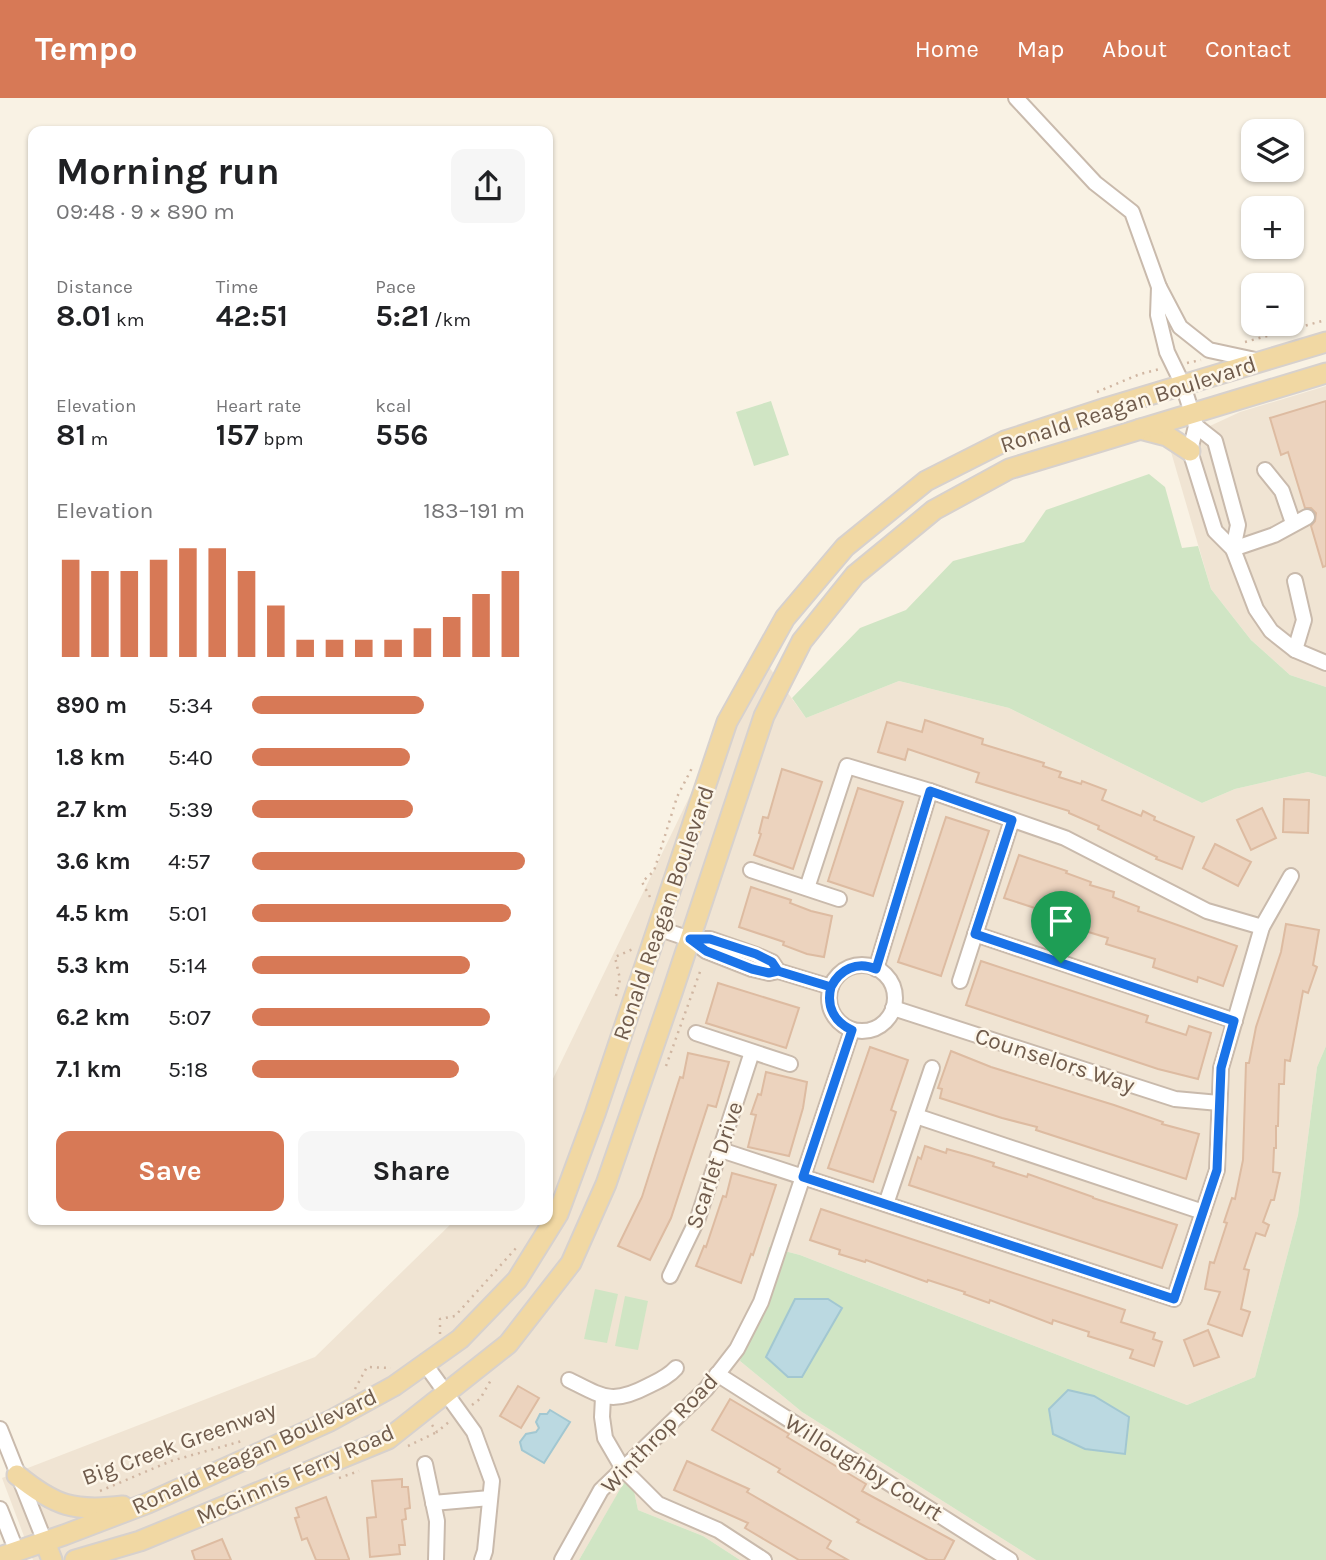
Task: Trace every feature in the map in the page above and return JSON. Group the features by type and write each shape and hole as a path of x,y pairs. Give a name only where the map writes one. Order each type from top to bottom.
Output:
{"main road":[{"name":"Ronald Reagan Boulevard","path":"553,1222 595,1114 727,722 785,618 845,547 926,481 1006,441 1326,342"},
{"name":"Ronald Reagan Boulevard","path":"690,939 764,716 802,641 855,575 934,510 1009,468 1139,429 1194,420 1326,373"},
{"path":"1139,429 1167,436 1190,451"},
{"name":"McGinnis Ferry Road","path":"75,1560 140,1542 388,1439 508,1344 571,1263 606,1184 690,939"},
{"name":"Ronald Reagan Boulevard","path":"49,1551 330,1421 394,1386 460,1339 517,1280 551,1225"},
{"path":"17,1475 45,1496 69,1507 97,1508 148,1503"},
{"path":"105,1560 140,1542"},
{"path":"12,1556 49,1551"}],"street":[{"path":"1016,98 1095,183 1132,212 1159,287 1180,327 1209,349 1262,361"},
{"path":"1159,287 1158,315 1167,352 1183,385 1194,420 1190,451 1215,531 1233,549 1256,609 1271,631 1295,650 1326,663"},
{"path":"1194,420 1215,441 1238,525 1233,549"},
{"path":"1265,470 1282,491 1293,523"},
{"path":"1233,549 1274,535 1307,517"},
{"path":"1295,581 1304,620 1295,650"},
{"path":"807,888 847,766 930,791 1065,838 1207,911 1262,927"},
{"path":"876,969 930,791"},
{"path":"960,981 1012,820"},
{"path":"751,870 839,899"},
{"path":"721,1150 1174,1299 1217,1170 1221,1068 1234,1021 1262,927 1291,876"},
{"path":"657,928 690,939 710,939 756,954 772,962 778,971 831,987"},
{"path":"975,934 1234,1021"},
{"path":"864,965 876,969 887,977 892,985 895,993 893,1008 888,1019 874,1029 852,1030 842,1024 832,1011 829,995 831,987 841,973 848,969 864,965"},
{"name":"Counselors Way","path":"893,1008 1175,1099 1219,1103"},
{"name":"Winthrop Road","path":"562,1560 601,1490 706,1389 737,1349 761,1302 852,1030"},
{"path":"696,1033 790,1064"},
{"name":"Scarlet Drive","path":"670,1276 698,1218 752,1052"},
{"path":"886,1204 932,1068"},
{"path":"916,1116 1203,1212"},
{"path":"425,1364 474,1432 492,1481 482,1560"},
{"path":"569,1380 603,1397 628,1397 670,1375 676,1368"},
{"name":"Willoughby Court","path":"717,1374 1010,1560"},
{"path":"603,1397 605,1438 623,1469 658,1504 718,1530 764,1560"},
{"path":"0,1429 49,1551"},
{"path":"425,1464 437,1521 436,1560"},
{"path":"433,1503 490,1497"},
{"path":"0,1509 12,1556"}],"path":[{"path":"1237,344 1326,320"},
{"path":"642,882 651,900"},
{"path":"615,957 635,948"},
{"path":"440,1319 455,1316 519,1245"},
{"path":"352,1394 367,1367"},
{"name":"Big Creek Greenway","path":"98,1491 172,1461 243,1440"}],"shaded area":[{"path":"1326,386 1326,687 1290,675 1251,640 1211,589 1169,445 1240,412"},
{"path":"759,653 806,718 899,681 1009,708 1202,803 1235,789 1308,772 1326,777 1326,1046 1317,1067 1298,1215 1255,1377 1187,1405 800,1255 769,1247 740,1361 802,1412 1036,1560 740,1560 703,1536 638,1510 630,1473 579,1560 33,1560 2,1478 315,1357 450,1225 553,1225 553,1079"}],"green space":[{"path":"771,401 789,455 754,466 736,412"},
{"path":"1149,474 1165,487 1182,548 1198,546 1211,589 1251,640 1290,675 1326,687 1326,777 1308,772 1235,789 1202,803 1009,708 899,681 806,718 792,698 860,628 906,610 953,561 1024,542 1046,510"},
{"path":"1326,1046 1326,1560 1036,1560 802,1412 740,1361 769,1247 800,1255 1187,1405 1255,1377 1298,1215 1317,1067"},
{"path":"595,1289 618,1294 607,1343 584,1339"},
{"path":"625,1296 648,1301 638,1350 615,1346"},
{"path":"630,1472 638,1510 703,1536 740,1560 579,1560"}],"water":[{"path":"795,1299 828,1299 842,1308 802,1377 788,1377 766,1357"},
{"path":"1068,1390 1094,1396 1129,1417 1125,1454 1085,1449 1053,1434 1049,1409"},
{"path":"550,1410 570,1422 544,1463 522,1450 520,1442 526,1434 536,1432 539,1428 536,1422 540,1414 547,1414"}],"building":[{"path":"1326,401 1326,566 1323,567 1311,526 1316,513 1311,508 1305,508 1288,452 1281,455 1270,418"},
{"path":"925,720 983,739 982,744 1044,763 1043,766 1061,772 1059,777 1081,784 1082,781 1106,790 1102,800 1141,816 1143,811 1155,817 1154,820 1194,837 1182,869 1156,859 1157,857 1098,829 1099,826 1069,811 976,782 979,773 908,749 905,760 878,752 887,722 922,732"},
{"path":"782,769 822,782 793,869 754,855 763,817 768,818"},
{"path":"858,788 903,802 873,896 828,881"},
{"path":"1284,799 1309,800 1308,833 1283,832"},
{"path":"1262,808 1276,838 1251,850 1237,820"},
{"path":"946,817 989,831 941,976 898,962"},
{"path":"1215,844 1251,862 1238,886 1203,868"},
{"path":"1019,855 1067,871 1066,873 1091,882 1090,885 1114,892 1113,897 1139,907 1138,911 1237,946 1223,986 1198,977 1197,982 1153,967 1155,959 1106,944 1108,938 1082,930 1084,924 1004,898"},
{"path":"751,887 791,900 790,903 811,911 832,916 824,957 807,954 783,945 784,942 739,927"},
{"path":"1286,924 1319,930 1313,965 1317,967 1308,993 1303,991 1290,1061 1285,1060 1284,1084 1279,1084 1273,1172 1280,1173 1274,1200 1271,1200 1263,1222 1269,1225 1265,1236 1256,1233 1244,1269 1249,1270 1241,1309 1250,1312 1242,1336 1208,1324 1220,1292 1205,1289 1210,1262 1214,1263 1227,1223 1224,1222 1232,1198 1235,1199 1243,1160 1246,1063 1249,1063 1256,1027 1281,952"},
{"path":"981,961 1148,1016 1146,1022 1186,1035 1189,1026 1211,1033 1198,1079 1158,1069 966,1005"},
{"path":"718,983 799,1008 786,1048 706,1023"},
{"path":"870,1047 908,1060 891,1110 896,1112 873,1182 828,1168"},
{"path":"951,1051 991,1067 1199,1134 1186,1179 1036,1130 1037,1127 940,1098 942,1089 938,1088"},
{"path":"688,1053 729,1062 716,1107 708,1105 671,1218 650,1260 618,1246 642,1197 680,1077 683,1078"},
{"path":"766,1072 807,1082 803,1108 789,1156 748,1147 756,1115 751,1114 758,1094 761,1095"},
{"path":"925,1146 946,1153 947,1149 972,1156 994,1163 993,1166 1027,1177 1028,1174 1177,1225 1162,1268 909,1185 918,1157 921,1159"},
{"path":"732,1173 776,1185 741,1283 696,1266 704,1246 706,1247 723,1196 726,1197"},
{"path":"821,1209 1125,1310 1121,1322 1155,1333 1153,1339 1162,1342 1154,1366 1130,1358 1133,1350 1088,1336 1089,1332 1053,1320 1052,1324 990,1300 989,1303 964,1294 965,1292 839,1254 840,1250 810,1240"},
{"path":"1208,1330 1219,1357 1194,1366 1184,1340"},
{"path":"518,1386 539,1398 521,1428 500,1416"},
{"path":"730,1399 866,1484 862,1491 954,1541 944,1560 928,1560 857,1522 859,1520 778,1472 780,1469 712,1430"},
{"path":"687,1461 749,1489 747,1492 831,1541 827,1548 848,1560 799,1560 745,1528 748,1523 674,1490"},
{"path":"402,1479 402,1487 408,1487 410,1508 405,1509 406,1519 402,1520 405,1545 399,1545 400,1554 370,1557 367,1518 376,1517 372,1481"},
{"path":"326,1497 349,1560 316,1560 307,1538 302,1540 295,1518 299,1517 296,1508"},
{"path":"222,1539 231,1560 195,1560 192,1551"}],"route":[{"path":"1061,963 975,934 1012,820 930,791 876,969 864,965 848,969 835,979 831,987 778,971 769,973 752,969 706,951 690,939 710,939 756,954 772,962 778,971 831,987 829,1003 832,1011 842,1024 852,1030 803,1177 1174,1299 1217,1170 1221,1068 1234,1021 1061,963"}]}
